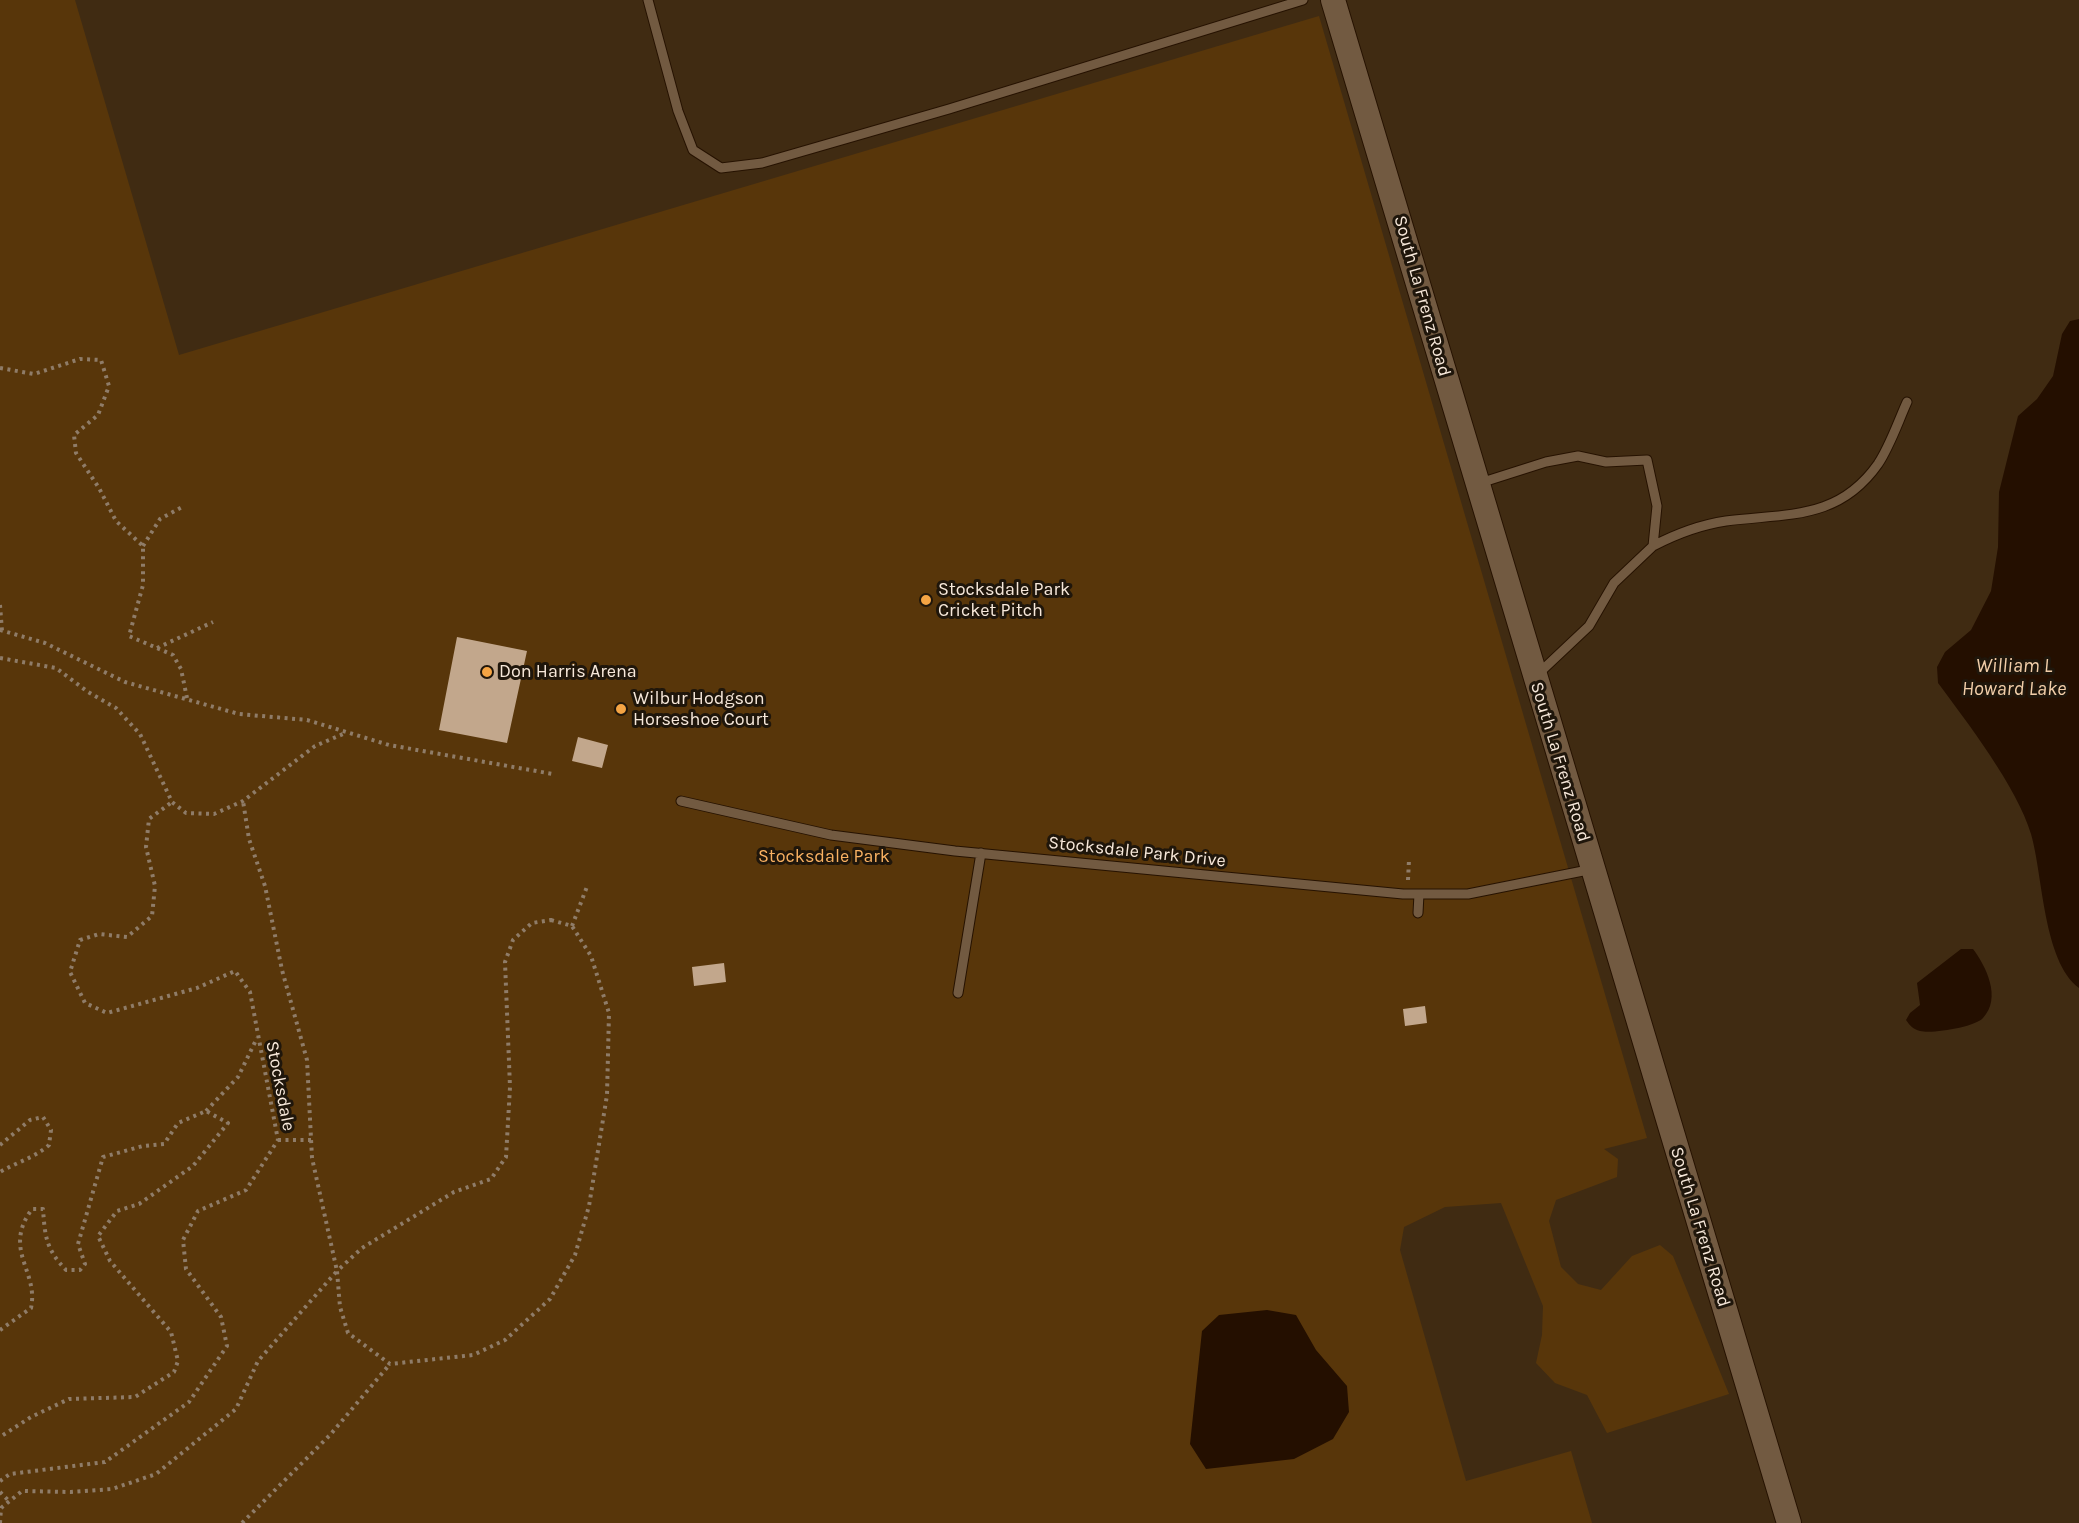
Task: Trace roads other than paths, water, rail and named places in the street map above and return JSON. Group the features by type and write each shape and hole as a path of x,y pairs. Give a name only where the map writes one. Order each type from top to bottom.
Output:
{"street":[{"name":"South La Frenz Road","path":"1333,0 1534,678 1789,1523"}],"lane":[{"path":"648,0 678,111 693,150 721,168 762,163 949,109 1303,0"},
{"path":"1534,678 1589,626 1614,583 1653,546 1679,532 1726,521 1782,517 1824,508 1850,495 1878,464 1907,402"},
{"path":"1477,483 1507,476 1546,462 1578,456 1606,462 1647,460 1657,506 1653,546"},
{"name":"Stocksdale Park Drive","path":"681,801 831,835 981,853 1407,894 1468,894 1593,869"},
{"path":"958,993 981,853"},
{"path":"1418,913 1419,894"}],"water":[{"name":"William L Howard Lake","path":"2079,319 2079,988 2067,975 2051,938 2035,851 2024,816 2003,776 1938,683 1937,667 1945,652 1971,630 1991,591 1998,547 1999,492 2018,416 2037,399 2053,376 2062,334 2070,321"},
{"path":"1961,949 1973,949 1983,964 1992,992 1989,1010 1979,1021 1963,1027 1926,1032 1910,1026 1906,1020 1910,1013 1920,1005 1917,983"},
{"path":"1267,1310 1296,1315 1316,1350 1347,1386 1349,1412 1333,1439 1294,1459 1206,1469 1190,1444 1202,1331 1219,1315"}],"place":[{"name":"Stocksdale Park Cricket Pitch","path":"926,600"},
{"name":"Don Harris Arena","path":"487,672"},
{"name":"Wilbur Hodgson Horseshoe Court","path":"621,709"}],"park label":[{"name":"Stocksdale Park","path":"824,857"}]}
